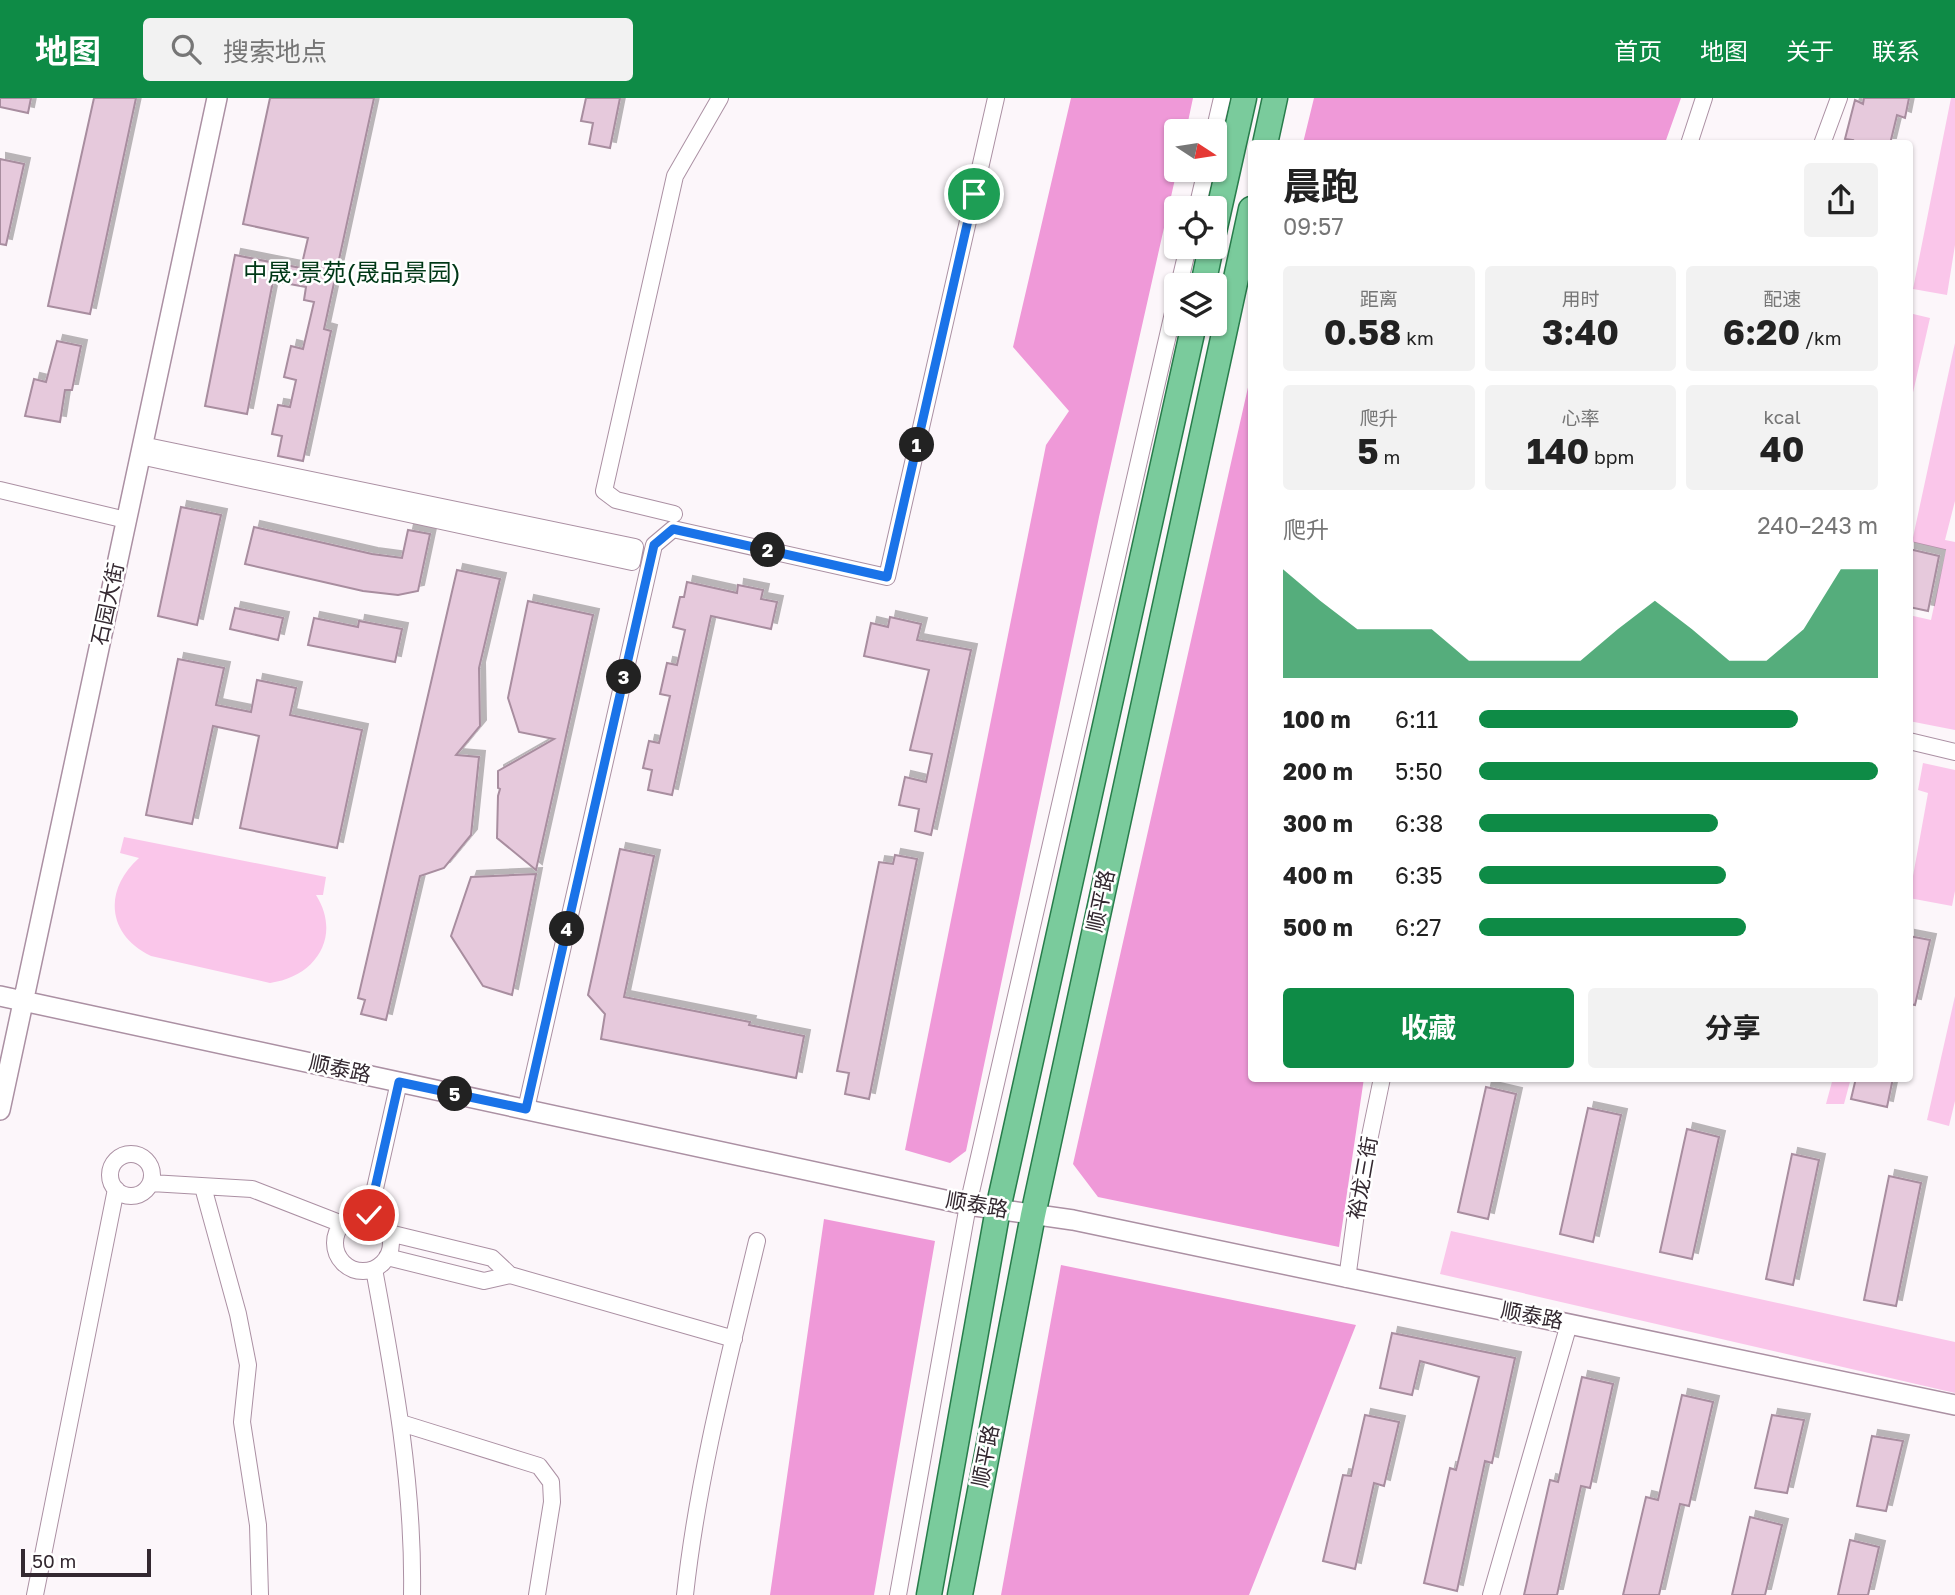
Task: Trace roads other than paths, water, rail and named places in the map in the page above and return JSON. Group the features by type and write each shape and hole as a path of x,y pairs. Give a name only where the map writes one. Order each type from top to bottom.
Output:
{"main road":[{"path":"1222,196 1244,98"},
{"path":"1266,140 1275,98"},
{"name":"顺平路","path":"960,1595 1033,1215 1248,223"},
{"name":"顺平路","path":"929,1595 998,1209 1191,336"}],"street":[{"name":"石园大街","path":"0,1110 216,98"},
{"path":"674,514 616,500 604,491 675,176 720,98"},
{"path":"526,1109 654,545 673,529 887,577 996,98"},
{"path":"1217,119 1222,98"},
{"path":"1690,140 1704,98"},
{"path":"1823,140 1839,98"},
{"path":"898,1595 968,1205 1168,336"},
{"path":"141,451 633,554"},
{"path":"0,490 126,520"},
{"path":"1913,742 1955,752"},
{"name":"顺泰路","path":"0,996 968,1205 1073,1220 1955,1405"},
{"path":"369,1215 399,1082"},
{"name":"裕龙三街","path":"1347,1279 1360,1184 1381,1082"},
{"path":"133,1153 142,1156 149,1164 151,1183 139,1195 122,1194 111,1181 110,1170 115,1161 123,1155 133,1153"},
{"path":"151,1183 252,1189 342,1224"},
{"path":"203,1187 238,1314 248,1365 243,1422 258,1525 260,1595"},
{"path":"35,1595 116,1189"},
{"path":"369,1215 385,1224 391,1241 387,1257 374,1269 364,1271 354,1269 338,1257 335,1239 342,1224 350,1218 369,1215"},
{"path":"389,1233 492,1258 510,1275 734,1339"},
{"path":"685,1595 711,1437 757,1241"},
{"path":"387,1257 484,1281 510,1275"},
{"path":"374,1269 401,1423 413,1543 412,1595"},
{"path":"1491,1595 1569,1324"},
{"path":"401,1423 539,1466 551,1482 552,1502 537,1595"}],"district":[{"name":"中晟·景苑(晟品景园)","path":"352,273"}]}
